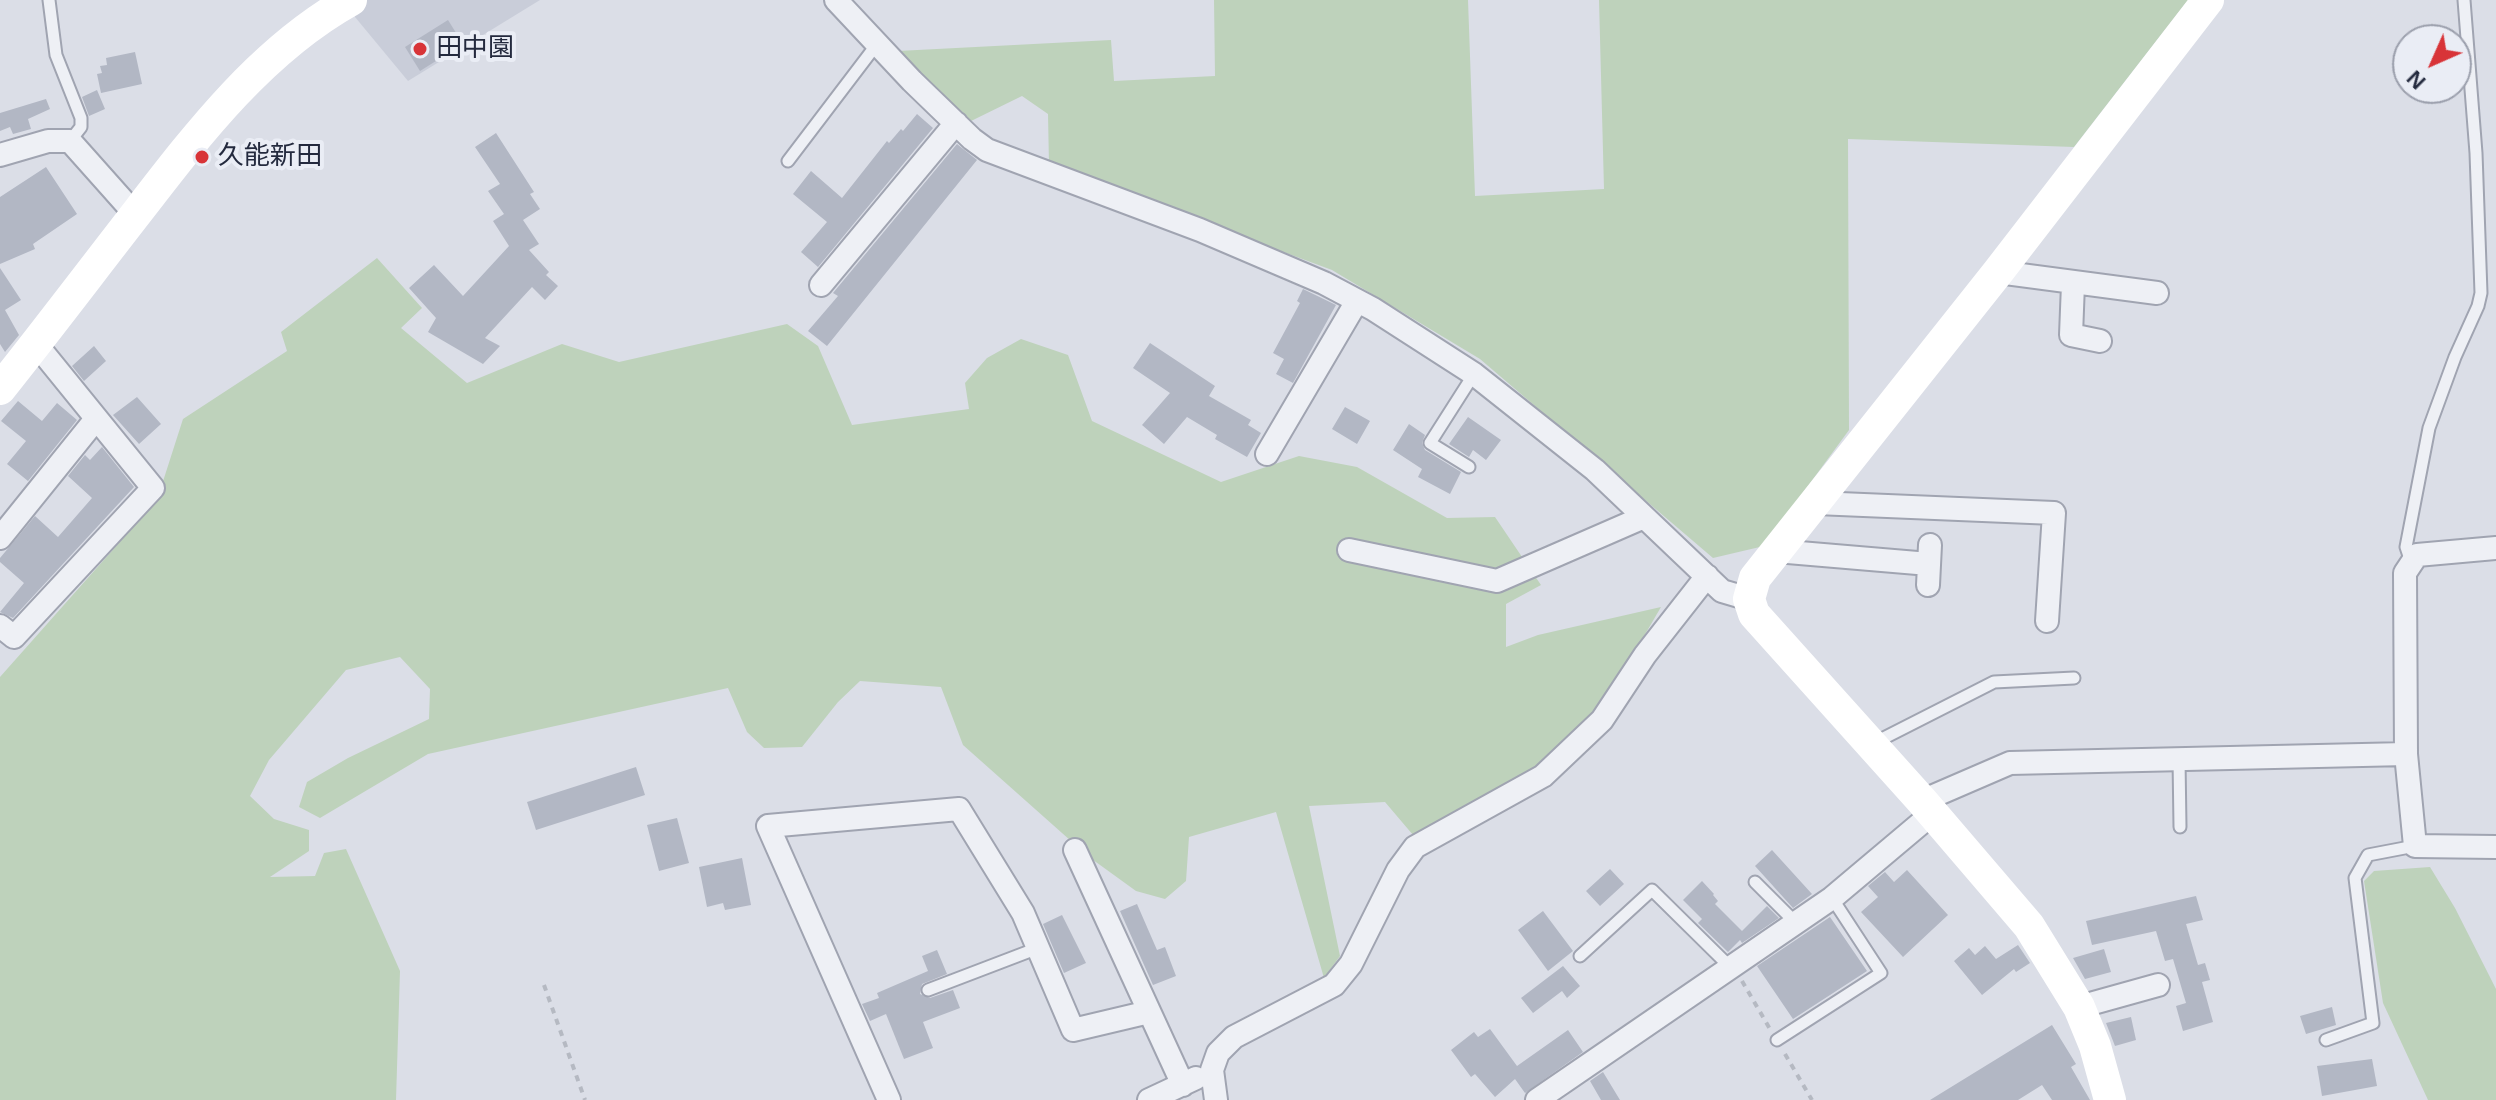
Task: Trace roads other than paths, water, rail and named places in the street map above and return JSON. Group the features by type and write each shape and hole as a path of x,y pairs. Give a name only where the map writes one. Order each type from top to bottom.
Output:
{"street":[{"path":"0,389 199,132 256,73 310,26 351,0"},
{"path":"836,0 956,123 987,150 1200,230 1324,283 1357,301 1474,374 1595,470 1722,591 1749,599"},
{"path":"2110,1100 2095,1046 2079,1007 2029,926 1928,807 1754,614 1749,599 1755,578 1998,272 2208,0"},
{"path":"821,285 956,123"},
{"path":"0,155 48,141 70,141 135,214"},
{"path":"1998,272 2157,293"},
{"path":"2073,284 2071,335 2100,341"},
{"path":"1267,454 1357,301"},
{"path":"0,626 14,637 153,488 36,344"},
{"path":"0,538 96,419"},
{"path":"1816,503 2054,513 2047,621"},
{"path":"1349,550 1497,581 1644,517"},
{"path":"2496,548 2417,555 2405,573 2406,754 2415,846 2496,847"},
{"path":"1776,551 1929,565"},
{"path":"1216,1100 1212,1070 1218,1053 1234,1037 1334,985 1351,964 1398,870 1415,847 1543,776 1602,720 1645,655 1707,576"},
{"path":"1537,1100 1832,898 1928,807 2010,763 2406,754"},
{"path":"889,1100 768,826 959,809 1023,913 1073,1030 1149,1012"},
{"path":"1075,850 1183,1085"},
{"path":"2079,1007 2158,985"},
{"path":"1149,1100 1212,1070"}],"lane":[{"path":"49,0 56,55 81,118 81,127 70,141"},
{"path":"2411,563 2406,547 2429,428 2481,293 2475,139 2464,0"},
{"path":"788,161 877,44"},
{"path":"1469,467 1430,443 1474,374"},
{"path":"1872,744 1994,682 2074,678"},
{"path":"2179,759 2180,827"},
{"path":"2326,1040 2373,1023 2355,878 2360,866 2368,855 2415,846"},
{"path":"1755,882 1796,923"},
{"path":"1580,956 1652,890 1724,961 1733,966"},
{"path":"1777,1040 1881,973 1832,898"},
{"path":"928,990 1038,948"}],"place":[{"name":"田中園","path":"420,49"},
{"name":"久能新田","path":"202,157"}]}
